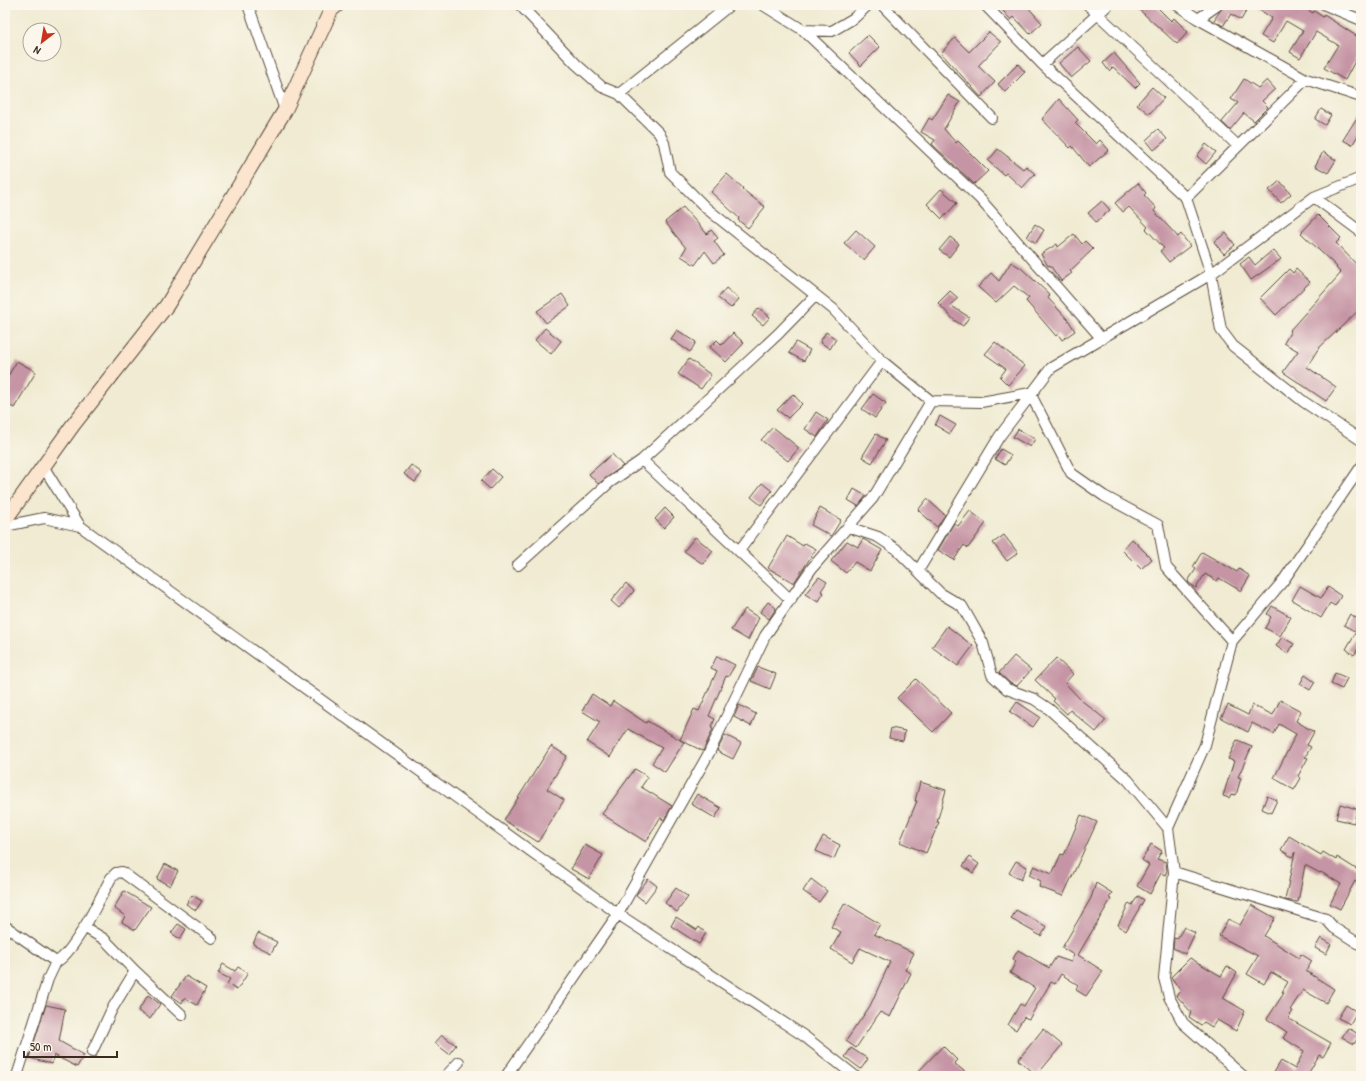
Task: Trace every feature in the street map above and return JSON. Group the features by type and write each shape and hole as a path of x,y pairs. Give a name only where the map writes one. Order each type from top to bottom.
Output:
{"street":[{"path":"248,5 285,110"},
{"path":"5,520 73,425 167,305 285,110 331,10 337,5"},
{"path":"520,5 576,64 602,87 619,94 659,133 664,143 670,172 706,208 833,309 882,361 931,401 981,402 1030,393"},
{"path":"619,94 730,5"},
{"path":"763,5 803,30 980,199 1102,338"},
{"path":"803,30 832,31 854,18 868,5"},
{"path":"882,5 992,118"},
{"path":"985,5 1042,64 1186,198 1211,274 1221,330 1233,346 1304,402 1361,440"},
{"path":"1088,5 1238,146"},
{"path":"1042,64 1108,5"},
{"path":"1177,5 1198,20 1306,79 1361,97"},
{"path":"1198,20 1218,5"},
{"path":"1325,5 1361,20"},
{"path":"1186,198 1306,79"},
{"path":"918,571 999,437 1030,393 1051,368 1211,274 1314,197 1361,178"},
{"path":"1314,197 1361,232"},
{"path":"518,565 609,483 642,460 778,334 815,296"},
{"path":"739,551 882,361"},
{"path":"1030,393 1071,473 1104,496 1158,525 1166,567 1232,641"},
{"path":"506,1076 618,914 709,753 765,636 812,568 873,498 931,401"},
{"path":"642,460 791,600"},
{"path":"43,466 80,526 618,914 804,1036 855,1076"},
{"path":"1243,1076 1183,1023 1170,997 1164,978 1174,872 1168,828 1205,745 1232,641 1283,581 1361,468"},
{"path":"5,526 44,518 80,526"},
{"path":"848,527 878,537 896,549 940,593 962,606 983,643 992,675 1007,689 1034,699 1049,709 1128,780 1168,828"},
{"path":"17,1076 48,979 56,962 64,958 84,927 111,878 116,873 122,872 212,938"},
{"path":"1174,872 1326,918 1334,928 1361,945"},
{"path":"5,926 56,962"},
{"path":"84,927 104,939 135,971 182,1015"},
{"path":"92,1052 112,1009 135,971"},
{"path":"446,1076 459,1062"}],"building":[{"path":"998,5 1026,5 1042,23 1030,34 1014,17 1011,20"},
{"path":"1134,5 1155,5 1171,21 1174,18 1188,32 1177,44"},
{"path":"1224,5 1243,5 1248,8 1241,20 1231,14 1223,26 1214,20"},
{"path":"1252,5 1299,5 1313,13 1314,11 1323,17 1324,15 1361,39 1361,50 1345,80 1324,68 1338,45 1316,32 1300,58 1290,52 1303,31 1286,21 1273,43 1261,36 1272,18"},
{"path":"989,32 1001,42 978,66 995,82 981,97 941,53 955,38 969,52"},
{"path":"868,35 880,47 861,66 849,53"},
{"path":"1078,47 1091,61 1071,78 1059,63"},
{"path":"1114,53 1140,83 1135,88 1113,67 1109,71 1103,63"},
{"path":"1018,64 1025,72 1005,92 998,84"},
{"path":"1244,79 1258,88 1267,80 1275,89 1262,101 1268,107 1254,121 1244,113 1230,130 1222,122 1238,103 1231,99"},
{"path":"1152,87 1164,98 1149,114 1137,104"},
{"path":"948,95 960,102 944,129 956,143 958,141 988,171 974,184 932,144 935,140 921,132 929,118 932,120"},
{"path":"1059,99 1078,120 1075,123 1096,144 1100,140 1109,150 1089,167 1072,146 1070,148 1042,119"},
{"path":"1321,109 1331,115 1325,125 1315,119"},
{"path":"1361,111 1361,131 1352,145 1343,140"},
{"path":"1158,129 1167,139 1154,150 1146,140"},
{"path":"1206,144 1216,152 1206,164 1197,156"},
{"path":"998,149 1023,169 1026,166 1035,174 1022,188 1006,173 1004,175 988,161"},
{"path":"1323,152 1336,160 1328,173 1315,166"},
{"path":"727,174 743,188 742,189 765,207 748,228 738,220 739,218 711,192"},
{"path":"1280,181 1291,194 1281,203 1269,190"},
{"path":"1138,183 1146,193 1144,195 1156,208 1154,211 1178,237 1181,234 1190,246 1169,262 1160,251 1164,248 1146,229 1148,227 1129,207 1123,212 1115,203"},
{"path":"941,189 957,203 942,219 927,204"},
{"path":"1102,201 1110,210 1096,222 1088,213"},
{"path":"683,207 707,234 711,230 718,238 714,241 724,255 714,263 705,251 695,265 681,256 686,248 665,222"},
{"path":"1318,215 1341,238 1336,243 1361,269 1361,308 1318,349 1307,367 1336,387 1326,401 1283,372 1298,351 1284,343 1291,331 1290,330 1341,273 1336,268 1337,267 1301,233"},
{"path":"1035,224 1044,230 1036,243 1027,237"},
{"path":"856,230 875,247 864,260 844,243"},
{"path":"1226,233 1235,245 1224,254 1214,242"},
{"path":"1074,234 1082,244 1085,241 1093,249 1070,271 1072,273 1061,281 1050,265 1048,266 1041,254 1057,244 1058,247"},
{"path":"950,237 959,244 949,257 939,250"},
{"path":"1273,250 1281,259 1251,280 1240,264 1249,257 1255,265"},
{"path":"1011,262 1021,268 1050,295 1048,298 1069,321 1075,331 1062,340 1058,334 1056,336 1026,301 1029,298 1014,286 996,303 978,287 991,273 999,281"},
{"path":"1289,269 1293,273 1296,269 1310,282 1276,315 1260,298"},
{"path":"726,288 739,299 731,308 718,298"},
{"path":"950,291 958,298 950,305 969,317 963,326 954,320 938,303"},
{"path":"562,294 570,306 546,323 537,311"},
{"path":"759,308 770,317 763,325 752,316"},
{"path":"545,328 561,341 551,354 535,340"},
{"path":"677,330 696,342 690,352 671,339"},
{"path":"826,332 836,339 830,349 820,342"},
{"path":"733,333 744,343 726,362 710,347 717,340 722,345"},
{"path":"796,342 810,350 804,361 789,353"},
{"path":"995,342 1025,366 1008,385 1000,377 1006,369 985,354"},
{"path":"689,359 711,375 701,389 678,374"},
{"path":"17,361 36,372 14,408 5,403 5,381"},
{"path":"793,394 802,404 788,418 777,410"},
{"path":"873,394 886,403 875,418 862,409"},
{"path":"816,412 828,420 817,437 805,429"},
{"path":"940,416 956,425 950,434 935,425"},
{"path":"773,427 799,448 788,461 761,440"},
{"path":"1018,429 1035,439 1030,447 1013,437"},
{"path":"876,434 886,440 872,463 862,457"},
{"path":"1001,449 1011,455 1005,465 995,459"},
{"path":"612,454 623,466 598,484 589,474"},
{"path":"411,465 422,473 415,482 404,474"},
{"path":"492,469 501,477 490,489 481,481"},
{"path":"762,483 772,491 761,505 751,497"},
{"path":"854,489 866,496 858,506 848,500"},
{"path":"927,499 945,515 937,527 918,510"},
{"path":"665,508 674,517 664,528 655,519"},
{"path":"820,508 841,520 831,536 811,525"},
{"path":"970,511 986,523 968,548 964,545 954,560 938,550 954,523 958,526"},
{"path":"1004,535 1018,553 1007,561 993,543"},
{"path":"787,536 803,546 805,543 816,549 794,583 768,568"},
{"path":"695,537 713,551 703,564 684,551"},
{"path":"863,539 882,550 870,571 855,562 846,573 831,561 847,541 858,547"},
{"path":"1132,539 1152,559 1141,569 1122,550"},
{"path":"1202,552 1237,572 1239,569 1250,576 1241,591 1219,578 1217,581 1205,574 1196,588 1189,583 1188,581 1196,569 1193,567"},
{"path":"819,577 827,582 821,591 824,593 818,602 805,594"},
{"path":"626,583 634,591 619,608 611,601"},
{"path":"1300,586 1321,598 1328,587 1341,596 1335,606 1330,603 1321,618 1292,600"},
{"path":"768,602 776,608 769,619 760,612"},
{"path":"1272,606 1291,617 1280,636 1265,628 1271,617 1267,614"},
{"path":"745,609 759,618 748,640 731,630"},
{"path":"1350,614 1361,621 1361,644 1354,655 1346,649 1356,632 1344,625"},
{"path":"947,626 973,646 958,666 932,647"},
{"path":"1282,637 1294,644 1288,654 1276,646"},
{"path":"717,656 735,665 728,677 726,676 709,716 715,719 711,728 713,729 703,751 680,740 694,709 699,711 717,671 711,668"},
{"path":"1014,656 1031,670 1017,686 1010,683 999,673"},
{"path":"1056,658 1073,674 1065,683 1081,700 1106,720 1096,732 1070,710 1067,714 1053,701 1055,699 1035,680"},
{"path":"758,667 776,674 770,689 751,681"},
{"path":"1335,673 1347,678 1342,689 1331,684"},
{"path":"1305,675 1315,682 1310,690 1300,684"},
{"path":"916,679 951,713 933,732 897,698"},
{"path":"592,694 610,706 613,701 646,723 647,721 684,742 665,772 652,763 662,748 628,729 610,757 587,742 600,722 582,711"},
{"path":"1280,700 1301,711 1296,721 1314,732 1307,745 1311,747 1305,757 1308,758 1298,776 1301,778 1294,790 1274,778 1296,734 1279,724 1274,734 1252,723 1248,732 1221,718 1228,705 1248,715 1252,705 1273,715"},
{"path":"1017,702 1040,717 1033,727 1010,712"},
{"path":"739,705 756,714 751,726 734,717"},
{"path":"891,728 905,731 903,741 889,738"},
{"path":"725,735 741,743 733,759 717,751"},
{"path":"1237,740 1252,746 1238,777 1241,778 1236,795 1231,794 1229,798 1223,796 1234,761 1228,759"},
{"path":"551,746 567,756 547,789 564,800 538,842 504,820"},
{"path":"635,769 648,777 641,787 672,806 664,820 660,818 646,842 602,814"},
{"path":"920,782 946,790 937,822 939,822 926,853 900,842 917,801 915,801"},
{"path":"697,794 721,808 715,818 691,804"},
{"path":"1267,796 1277,800 1271,813 1262,809"},
{"path":"1340,804 1357,809 1354,823 1336,819"},
{"path":"1081,815 1097,822 1063,896 1039,887 1041,881 1029,875 1034,866 1052,874 1061,854 1064,855"},
{"path":"823,836 840,845 834,859 816,851"},
{"path":"1289,836 1321,855 1323,852 1336,860 1337,857 1361,872 1361,885 1355,881 1340,909 1330,904 1341,884 1321,872 1320,873 1305,865 1298,902 1285,900 1295,852 1292,857 1281,850"},
{"path":"1151,844 1162,851 1157,859 1166,862 1167,871 1165,875 1161,873 1150,894 1137,886 1149,865 1142,860"},
{"path":"585,845 603,855 589,879 571,869"},
{"path":"969,857 979,864 973,873 963,866"},
{"path":"1016,861 1027,867 1021,880 1009,873"},
{"path":"165,864 178,871 170,886 157,879"},
{"path":"648,879 657,886 645,902 636,895"},
{"path":"811,879 827,891 819,902 803,891"},
{"path":"1096,883 1112,893 1109,898 1111,899 1078,955 1103,971 1086,996 1076,990 1078,985 1061,974 1055,984 1051,982 1029,1019 1024,1017 1016,1030 1008,1025 1020,1004 1024,1006 1035,988 1010,973 1016,961 1013,959 1018,950 1049,968 1056,957 1071,962 1074,955 1062,948 1091,898"},
{"path":"676,888 688,897 677,912 665,903"},
{"path":"124,891 151,907 135,930 122,922 125,916 114,908"},
{"path":"192,895 202,901 196,910 186,904"},
{"path":"1138,896 1144,900 1126,931 1118,925 1129,903 1132,905"},
{"path":"845,903 880,924 874,934 914,953 905,970 911,973 890,1017 880,1012 856,1048 846,1041 870,1006 890,962 860,948 852,962 831,949 841,932 831,927"},
{"path":"1252,905 1275,918 1264,936 1299,958 1301,954 1312,961 1306,971 1334,989 1326,1003 1303,990 1290,1010 1293,1011 1288,1018 1331,1043 1323,1057 1319,1055 1307,1076 1272,1076 1281,1061 1295,1069 1304,1051 1283,1038 1287,1032 1267,1019 1284,993 1282,992 1288,982 1271,972 1264,984 1247,974 1258,956 1219,936 1228,919 1240,925"},
{"path":"1016,910 1047,927 1041,936 1011,919"},
{"path":"676,917 697,930 699,927 706,933 699,944 671,926"},
{"path":"178,924 186,929 180,939 171,933"},
{"path":"1184,927 1195,933 1185,954 1173,948 1174,938 1177,939"},
{"path":"258,933 277,942 271,953 253,944"},
{"path":"1321,938 1331,944 1326,954 1315,948"},
{"path":"1190,958 1221,976 1227,966 1237,973 1223,998 1245,1011 1236,1031 1217,1020 1212,1027 1204,1022 1201,1025 1189,1017 1191,1012 1176,995 1181,991 1171,977"},
{"path":"223,964 235,971 238,967 248,973 237,990 227,984 230,979 218,973"},
{"path":"186,976 206,988 197,1005 184,998 182,1003 172,996"},
{"path":"148,995 160,1004 150,1019 138,1011"},
{"path":"46,1005 65,1009 59,1041 84,1055 77,1067 54,1055 52,1064 29,1058"},
{"path":"1346,1005 1357,1012 1350,1024 1338,1018"},
{"path":"1348,1028 1360,1035 1354,1044 1342,1037"},
{"path":"1043,1029 1062,1045 1037,1075 1018,1060"},
{"path":"442,1035 456,1045 449,1054 435,1043"},
{"path":"943,1046 957,1060 954,1063 970,1076 914,1076"},
{"path":"851,1048 868,1059 861,1069 845,1057"}]}
